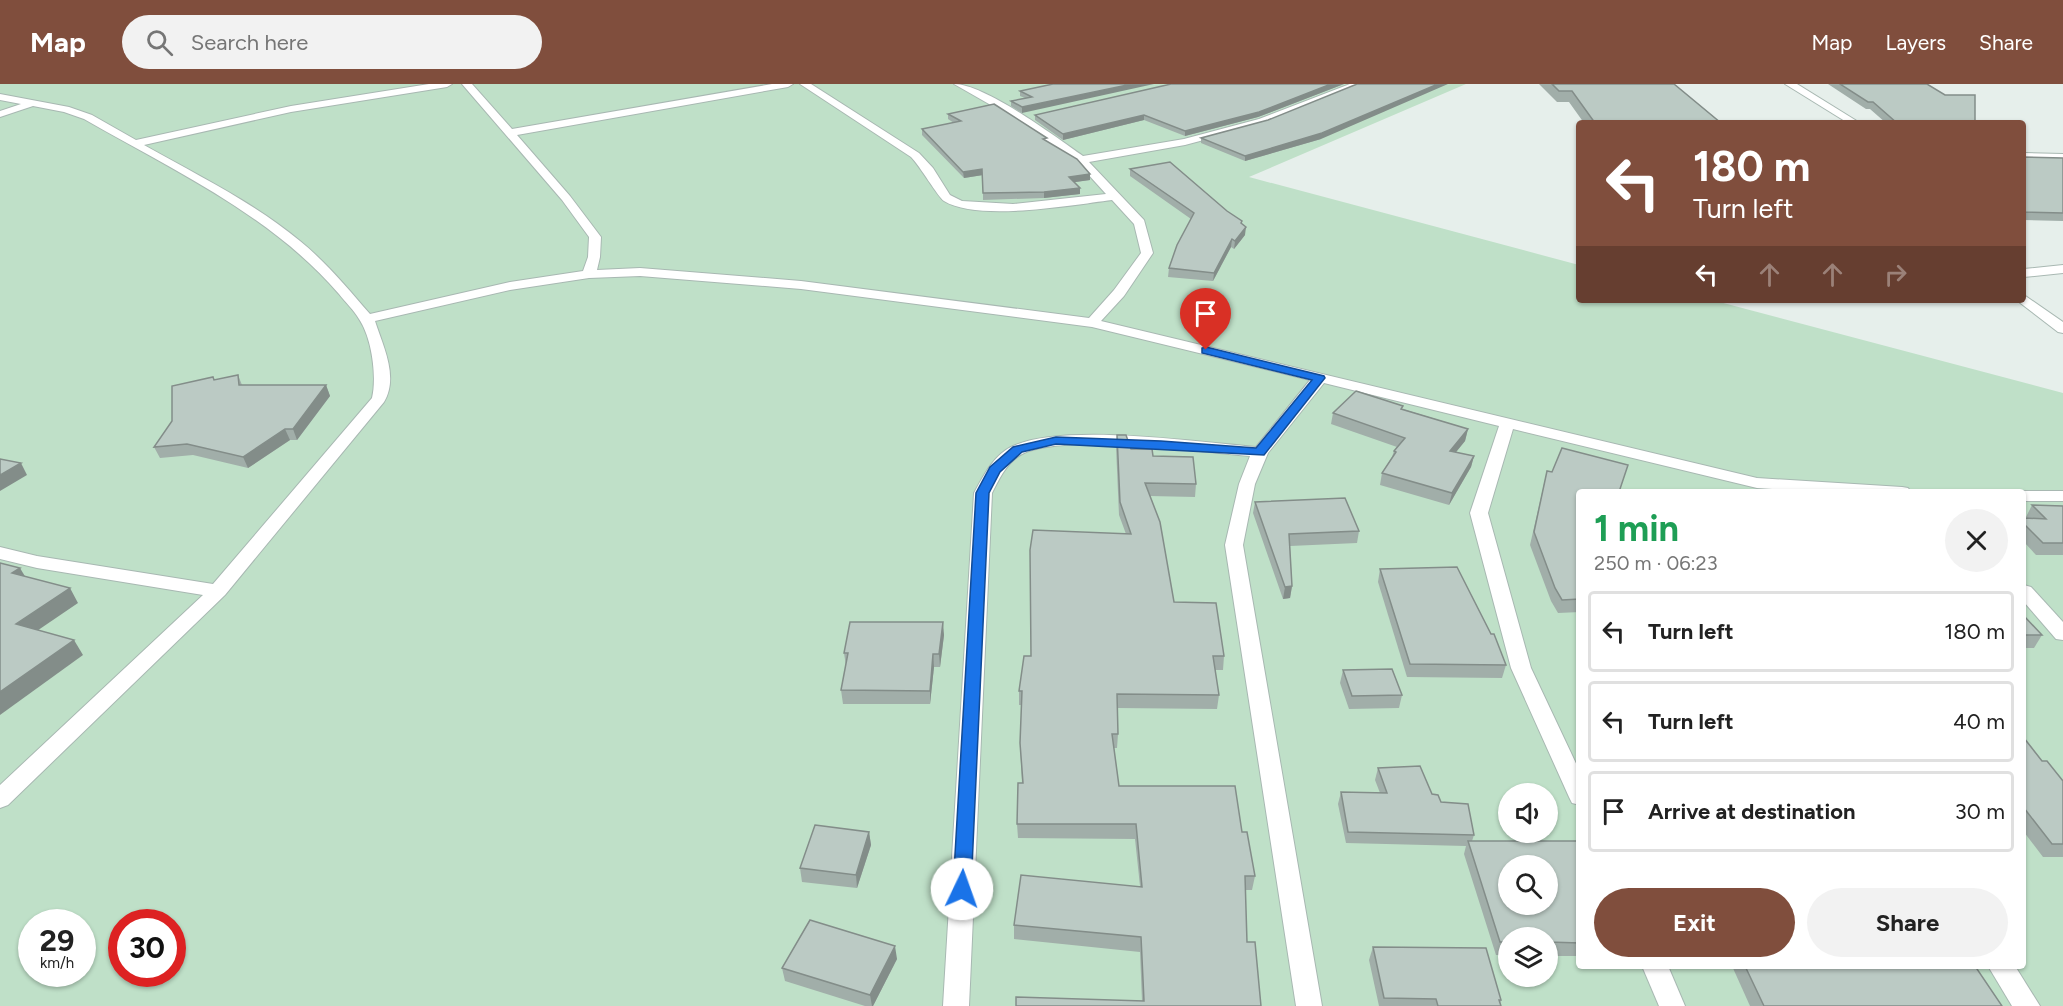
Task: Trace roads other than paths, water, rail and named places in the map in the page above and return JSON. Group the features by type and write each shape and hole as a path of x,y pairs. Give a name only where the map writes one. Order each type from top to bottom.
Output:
{"street":[{"path":"137,143 291,109 447,84"},
{"path":"467,84 566,198 595,237 594,257 589,274"},
{"path":"509,133 788,84"},
{"path":"805,84 915,155 929,170 946,197 960,204 1013,208 1115,196"},
{"path":"959,84 1027,117 1081,160 1140,223 1147,253 1119,293 1092,322"},
{"path":"1081,160 1185,142 1263,121 1358,84"},
{"path":"1790,84 1850,120"},
{"path":"0,97 35,103 88,117 242,205 295,243 323,268 367,319 381,363 383,382 379,399 218,591 0,799"},
{"path":"0,114 35,103"},
{"path":"2026,156 2063,157"},
{"path":"2026,273 2063,269"},
{"path":"367,319 510,285 589,274 640,272 801,285 1092,322 1753,487 1813,489"},
{"path":"2026,300 2063,328"},
{"path":"1309,1006 1234,545 1247,484 1260,452 1320,378"},
{"path":"1507,424 1479,513 1521,668 1576,788"},
{"path":"956,1006 982,493 995,470 1018,450 1056,440 1260,452"},
{"path":"2026,495 2063,496"},
{"path":"0,553 37,562 218,591"},
{"path":"2026,593 2063,634"},
{"path":"1656,969 1672,1006"},
{"path":"2003,969 2027,1006"}]}
